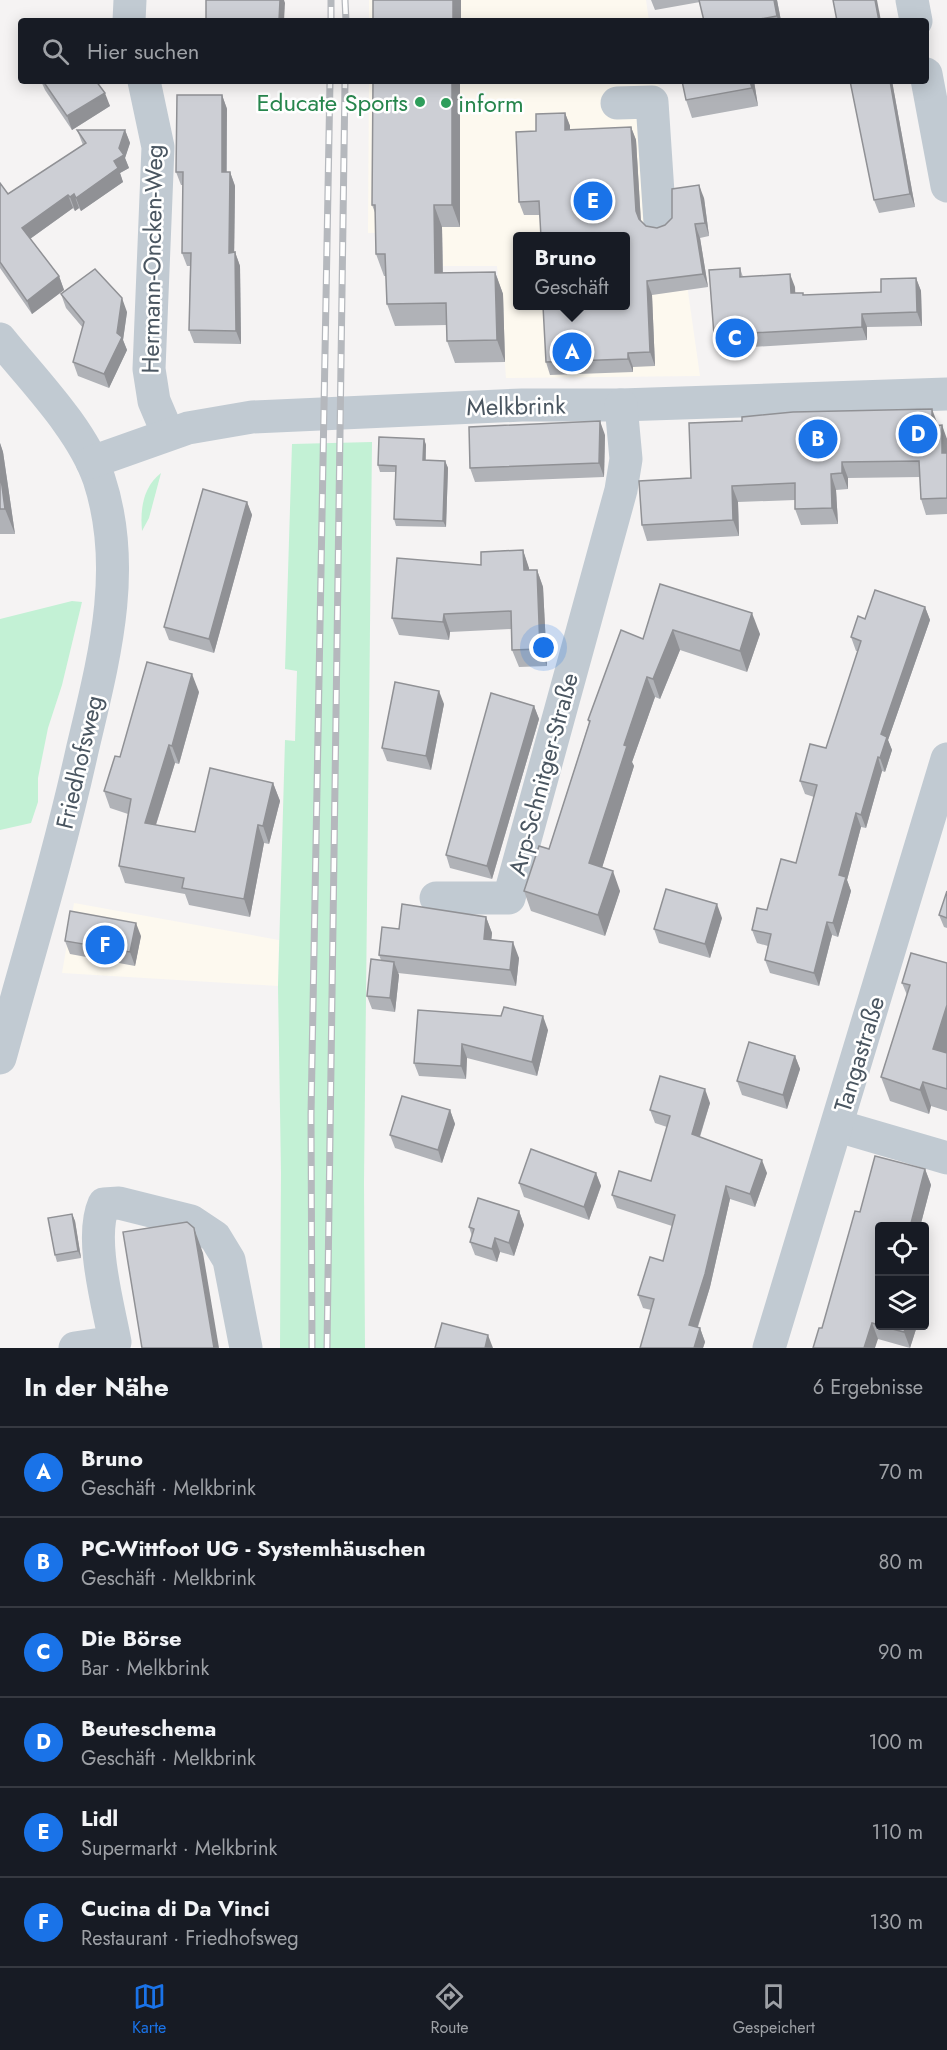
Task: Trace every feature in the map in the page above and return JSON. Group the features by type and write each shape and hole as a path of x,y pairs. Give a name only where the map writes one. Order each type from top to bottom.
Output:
{"street":[{"path":"129,18 130,0"},
{"path":"912,0 915,18"},
{"name":"Hermann-Oncken-Weg","path":"145,84 158,147 149,369 154,401 168,434"},
{"path":"928,84 947,186"},
{"path":"617,104 652,102 660,223"},
{"name":"Friedhofsweg","path":"0,339 73,432 92,462 103,497 110,534 114,579 111,611 71,799 0,1058"},
{"name":"Melkbrink","path":"92,462 168,434 210,422 283,414 511,405 621,405 947,394"},
{"name":"Arp-Schnitger-Straße","path":"436,898 509,898 621,490 626,459 621,405"},
{"name":"Tangastraße","path":"769,1348 838,1126 947,759"},
{"path":"838,1126 947,1158"},
{"path":"75,1348 115,1342 102,1266 99,1216 104,1204 119,1203 191,1221 215,1237 229,1260 246,1348"}],"shaded area":[{"path":"369,0 646,0 649,18 369,18"},
{"path":"369,84 658,84 700,376 506,378 497,266 443,266 442,231 368,233"},
{"path":"74,903 279,940 278,986 62,973"}],"green space":[{"path":"372,442 364,1183 365,1348 280,1348 281,1173 278,986 285,740 295,741 297,671 285,669 292,444"},
{"path":"161,473 149,518 142,531 144,499 150,485"},
{"path":"72,601 82,602 62,685 48,728 38,778 38,802 31,823 0,830 0,619"}],"building":[{"path":"206,0 280,0 279,18 206,18"},
{"path":"373,0 453,0 453,18 373,18"},
{"path":"699,0 774,0 777,16 766,18 703,18"},
{"path":"833,0 875,0 878,18 836,18"},
{"path":"45,84 98,84 105,93 67,116"},
{"path":"373,84 452,84 452,205 434,205 435,273 495,272 497,340 447,341 446,303 387,304 385,254 376,254 375,205 372,205"},
{"path":"683,84 751,84 752,88 686,100"},
{"path":"851,84 891,84 910,194 874,200"},
{"path":"177,95 222,95 222,172 230,172 229,253 235,252 236,331 189,330 191,253 182,253 183,172 176,172"},
{"path":"565,113 565,130 631,127 636,211 639,219 646,226 657,228 665,225 672,218 672,189 699,185 705,223 695,224 703,274 647,281 650,352 628,353 628,359 546,362 543,310 630,310 630,232 541,232 539,201 519,202 516,132 536,131 536,114"},
{"path":"77,130 125,130 119,148 124,155 114,161 118,168 76,198 74,194 70,197 68,195 22,228 59,276 27,301 0,262 0,183 8,194 86,143"},
{"path":"740,268 740,277 790,274 791,293 803,293 803,295 881,292 881,279 916,278 917,312 862,314 862,327 714,335 709,270"},
{"path":"95,269 122,298 117,333 122,337 104,374 73,362 84,322 61,294"},
{"path":"932,409 932,426 942,425 942,453 947,453 947,498 921,499 919,461 842,462 842,473 831,474 832,508 795,509 795,483 732,486 733,520 642,525 639,481 691,478 689,423 742,421 742,417 793,412"},
{"path":"600,421 599,463 470,468 469,427"},
{"path":"379,437 424,439 423,460 445,461 443,521 394,519 396,466 378,465"},
{"path":"0,471 5,509 0,509"},
{"path":"203,489 247,502 209,639 164,627"},
{"path":"523,550 524,570 537,570 540,649 512,650 511,611 444,614 443,622 392,618 397,558 481,565 481,552"},
{"path":"660,584 752,613 740,651 673,630 653,679 647,677 589,863 613,871 598,915 524,891 539,846 549,849 590,721 588,720 621,630 643,639"},
{"path":"875,590 925,607 881,734 887,737 880,758 878,757 861,815 856,813 839,875 846,877 833,923 827,922 814,973 765,960 771,934 752,930 757,908 767,910 781,859 796,863 817,785 800,781 810,744 826,748 861,641 851,637 858,616 865,619"},
{"path":"147,662 192,674 172,746 169,745 145,823 195,832 210,768 273,783 263,826 258,825 244,899 182,888 184,878 119,866 131,799 104,791 115,756 120,757"},
{"path":"395,682 439,691 426,756 382,748"},
{"path":"491,693 534,706 487,866 446,855"},
{"path":"666,889 717,904 705,944 654,929"},
{"path":"947,891 947,918 939,915"},
{"path":"402,904 486,917 484,939 513,942 510,970 379,955 382,927 399,929"},
{"path":"70,911 136,923 130,952 65,941"},
{"path":"911,953 947,963 947,1005 933,1049 947,1053 947,1089 923,1082 920,1090 881,1077 910,985 902,983"},
{"path":"371,959 394,962 390,998 367,996"},
{"path":"504,1007 543,1016 532,1062 462,1044 461,1066 414,1063 418,1010 501,1016"},
{"path":"749,1042 795,1056 783,1095 737,1081"},
{"path":"660,1076 705,1089 692,1134 762,1160 750,1194 726,1186 705,1274 689,1325 700,1328 694,1348 640,1348 654,1299 638,1295 650,1257 663,1261 675,1215 612,1195 619,1171 651,1181 670,1116 650,1110"},
{"path":"402,1096 450,1110 438,1150 390,1135"},
{"path":"531,1149 596,1173 584,1207 519,1183"},
{"path":"875,1156 925,1169 911,1222 875,1222 875,1324 872,1323 864,1348 813,1348 819,1328 822,1328 855,1211 860,1212"},
{"path":"478,1198 519,1211 509,1243 495,1238 492,1249 470,1242 474,1229 469,1227"},
{"path":"72,1214 78,1251 55,1255 48,1218"},
{"path":"187,1222 194,1228 214,1348 142,1348 123,1232"},
{"path":"442,1323 488,1335 485,1348 435,1348"}],"railway":[{"path":"331,0 331,18"},
{"path":"345,0 346,18"},
{"path":"312,1348 311,1115 330,84"},
{"path":"327,1348 345,84"}],"place":[{"name":"Educate Sports","path":"420,102"},
{"name":"inform","path":"446,103"},
{"name":"Lidl","path":"593,201"},
{"name":"Die Börse","path":"735,338"},
{"name":"Bruno","path":"572,352"},
{"name":"Beuteschema","path":"918,434"},
{"name":"PC-Wittfoot UG - Systemhäuschen","path":"818,439"},
{"name":"Cucina di Da Vinci","path":"105,945"}]}
